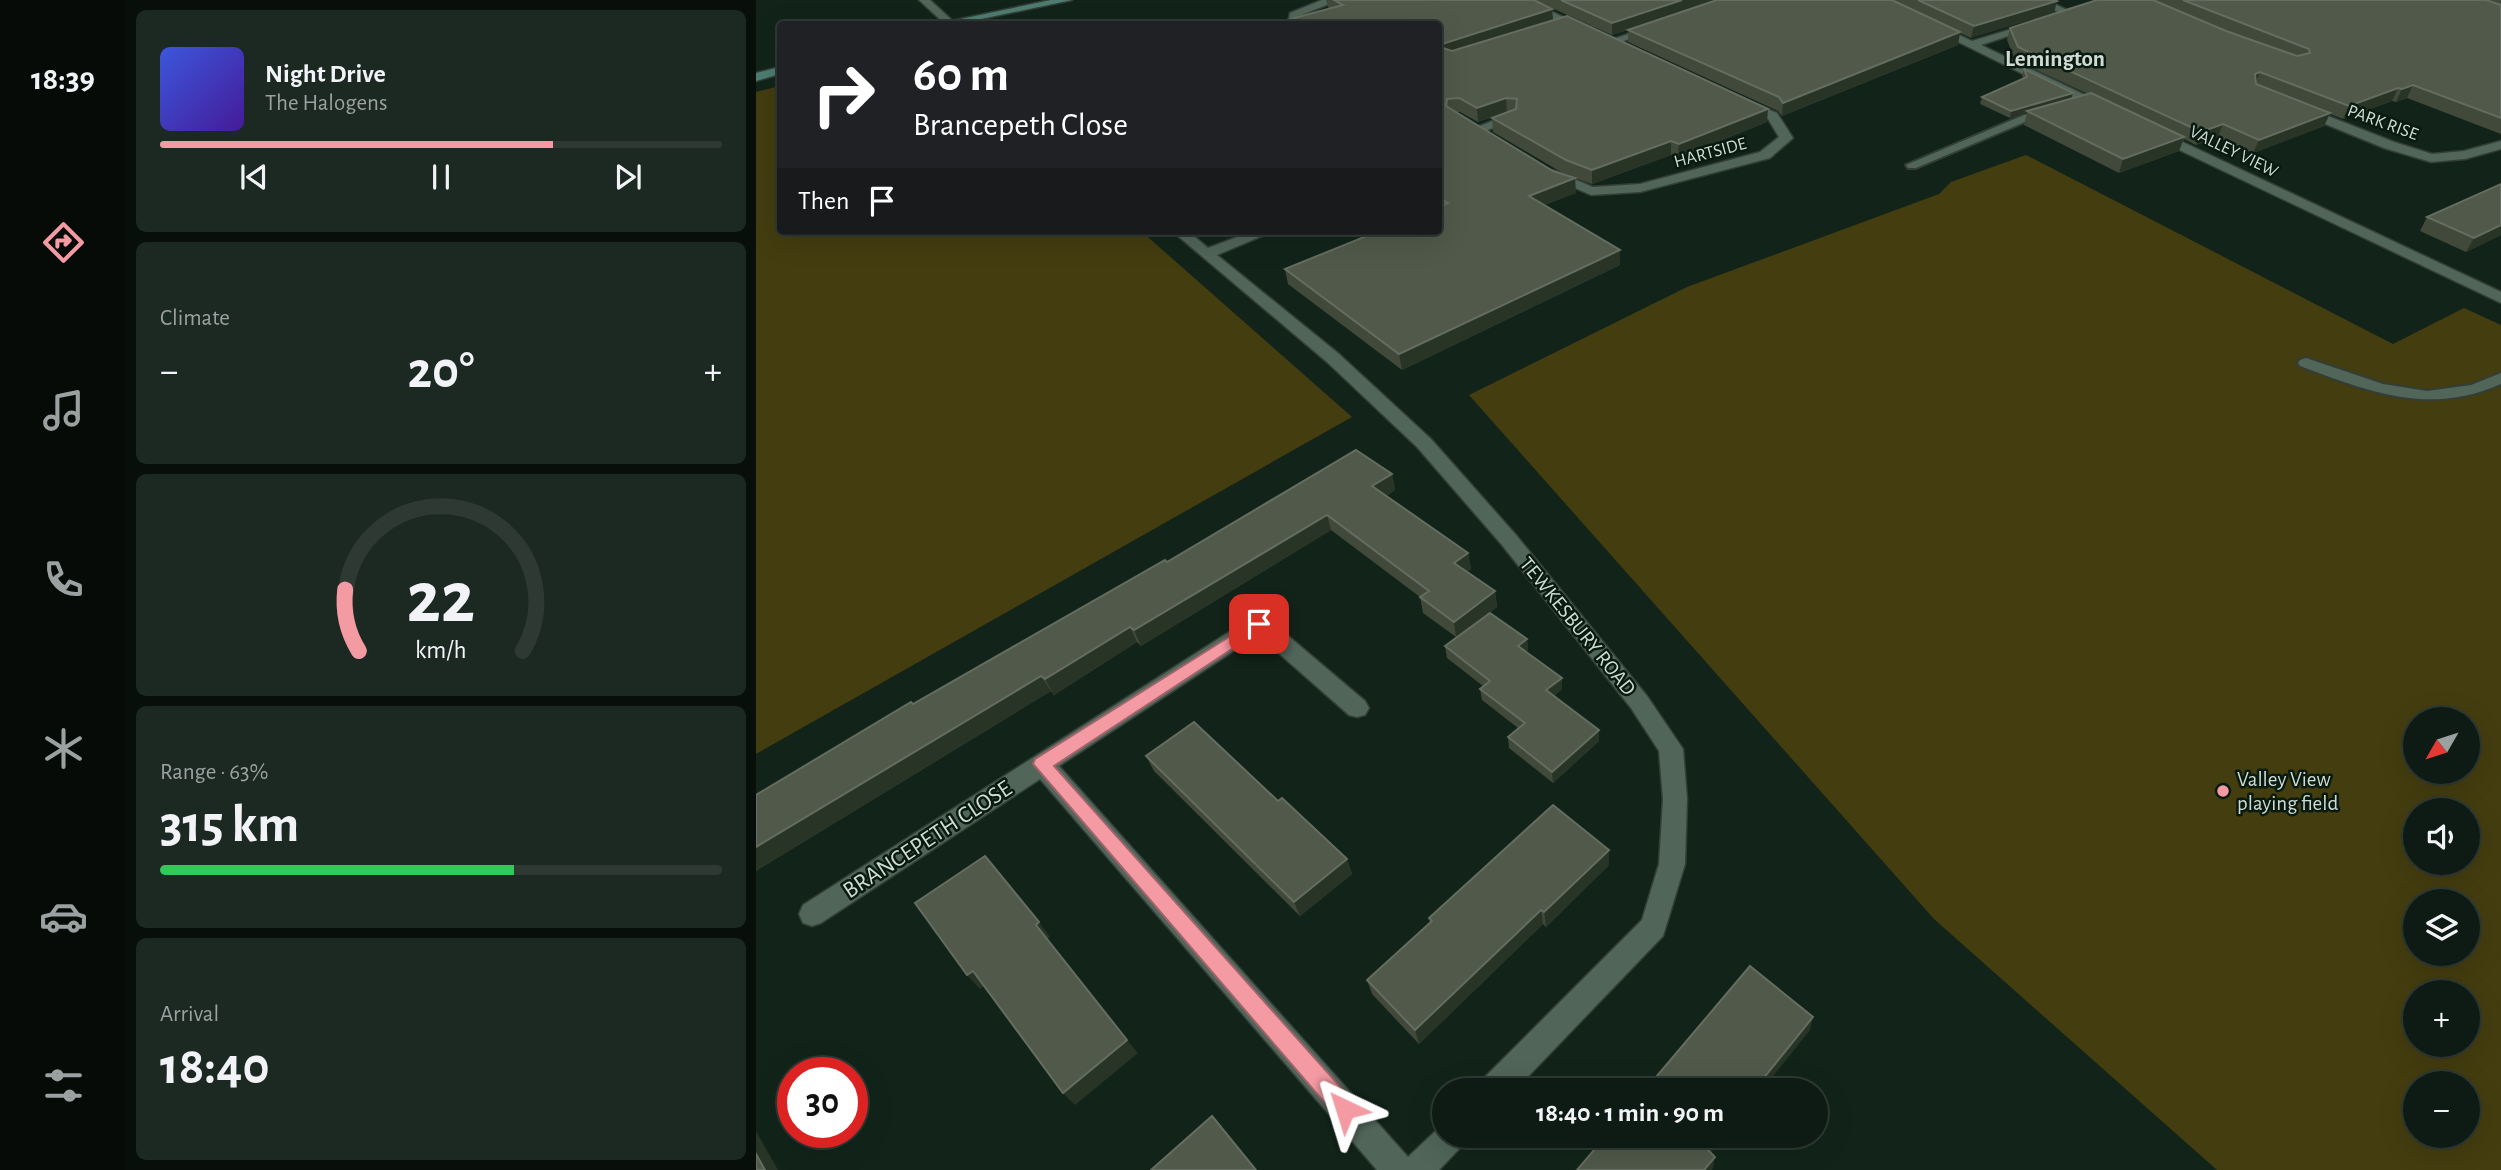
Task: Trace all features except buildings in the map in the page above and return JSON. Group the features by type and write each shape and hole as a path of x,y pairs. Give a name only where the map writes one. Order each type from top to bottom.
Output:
{"street":[{"path":"924,0 944,21"},
{"path":"959,21 1022,11 1067,0"},
{"path":"1293,21 1294,15 1306,8 1335,0"},
{"path":"1519,0 1561,24 1636,53"},
{"path":"2037,0 2076,13 2058,18"},
{"path":"1921,21 2112,113"},
{"path":"1971,45 2046,22"},
{"path":"1611,42 1668,23"},
{"path":"756,77 777,72"},
{"name":"HARTSIDE","path":"1536,166 1560,180 1591,191 1640,188 1765,155 1786,138 1773,116 1735,99"},
{"name":"PARK RISE","path":"2292,106 2389,145 2431,158 2465,155 2496,144 2501,145"},
{"path":"1477,130 1512,117"},
{"name":"VALLEY VIEW","path":"2137,124 2501,298"},
{"name":"TEWKESBURY ROAD","path":"1184,235 1333,358 1424,443 1518,551 1639,702 1671,749 1675,799 1672,864 1653,927 1506,1078"},
{"path":"1208,253 1256,235"},
{"path":"2481,289 2501,279"},
{"name":"BRANCEPETH CLOSE","path":"812,914 1259,624 1357,708"},
{"path":"1042,764 1398,1170"},
{"path":"1417,1170 1438,1148"}],"lane":[{"path":"1912,165 2028,117 2088,101"},
{"path":"2306,363 2386,391 2412,395 2442,397 2464,394 2501,378"}],"shaded area":[{"path":"777,87 777,235 1146,235 1352,417 756,754 756,92"},
{"path":"2026,155 2393,344 2464,308 2501,325 2501,1170 2217,1170 1934,919 1469,395 1687,287 1939,194 1951,182"}],"place":[{"name":"Valley View playing field","path":"2223,791"}],"district":[{"name":"Lemington","path":"2055,58"}],"route":[{"path":"1259,624 1042,764 1345,1109"}]}
